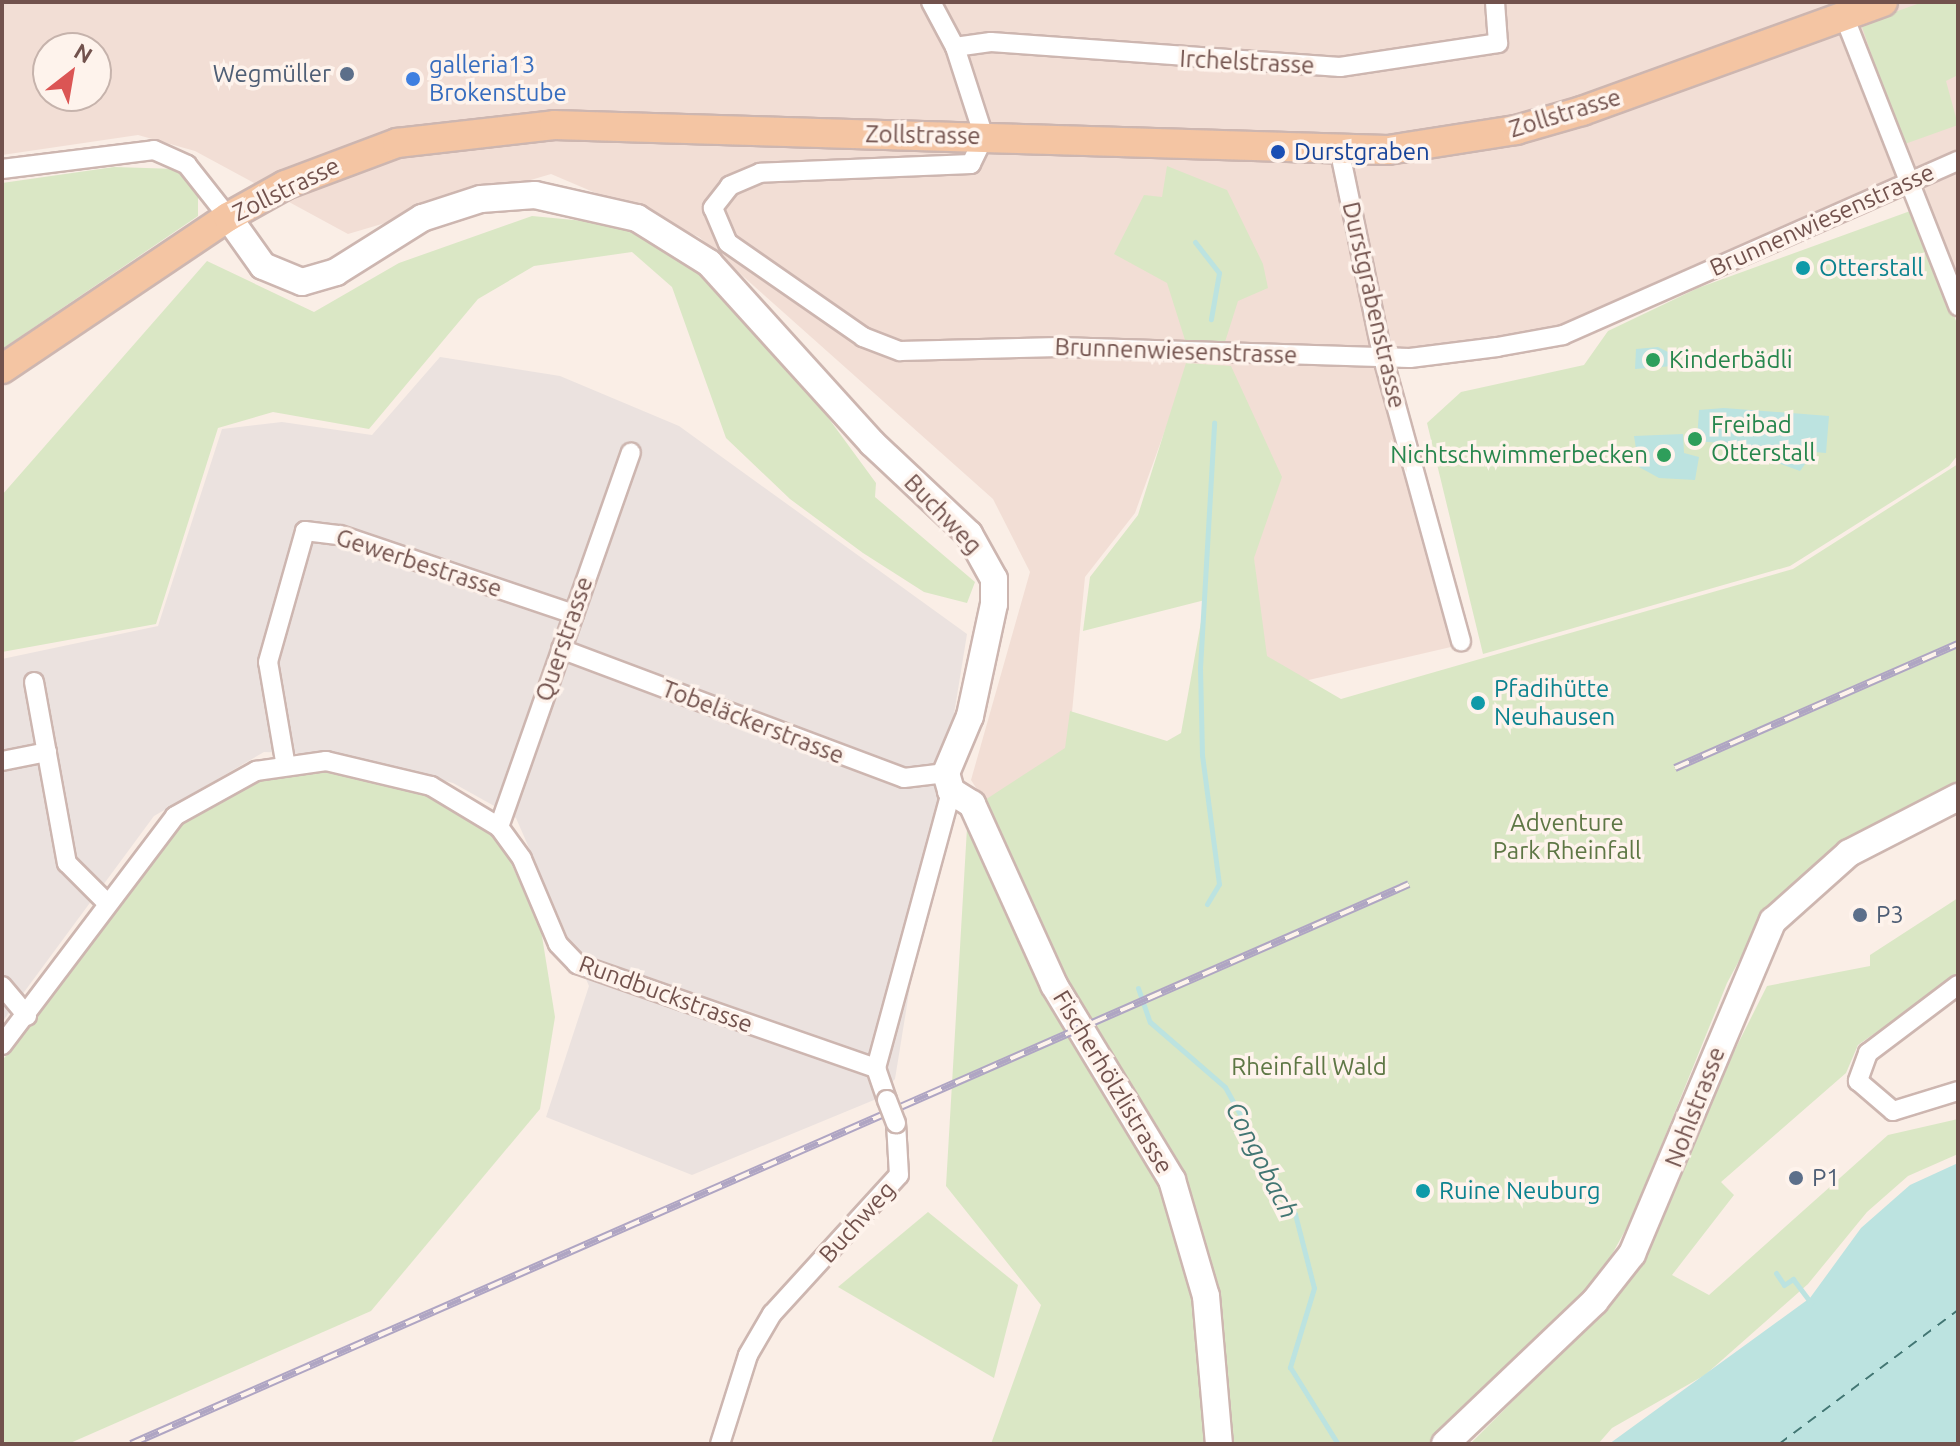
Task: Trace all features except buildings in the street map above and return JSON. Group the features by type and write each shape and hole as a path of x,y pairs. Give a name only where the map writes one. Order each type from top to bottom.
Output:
{"main road":[{"name":"Zollstrasse","path":"2,369 228,217 348,158 410,140 516,125 984,137 1340,153 1516,130 1883,2"}],"street":[{"path":"931,2 955,47 984,137"},
{"name":"Irchelstrasse","path":"955,47 991,42 1340,67 1498,43 1495,2"},
{"path":"1844,16 1958,306"},
{"name":"Brunnenwiesenstrasse","path":"984,137 971,164 760,173 730,186 713,208 728,243 863,337 900,351 1059,347 1383,358 1563,335 1958,161"},
{"path":"2,169 154,150 187,165 228,217"},
{"name":"Durstgrabenstrasse","path":"1340,153 1383,358 1461,641"},
{"name":"Buchweg","path":"228,217 263,266 302,282 336,272 422,218 481,199 535,195 637,218 709,263 984,555 994,604 970,716 948,782 876,1068 896,1123 899,1175 772,1314 748,1355 720,1444"},
{"name":"Querstrasse","path":"499,827 631,453"},
{"name":"Gewerbestrasse","path":"285,761 268,662 305,531 340,535 574,614"},
{"name":"Tobeläckerstrasse","path":"561,649 904,778 948,782"},
{"path":"34,682 67,863 105,901"},
{"path":"2,761 47,752"},
{"name":"Rundbuckstrasse","path":"2,1045 27,1016 105,901 175,816 223,785 285,761 350,763 431,786 499,827 522,859 558,944 577,964 876,1068"},
{"name":"Fischerhölzlistrasse","path":"948,782 972,804 1054,985 1172,1180 1206,1296 1219,1444"},
{"name":"Nohlstrasse","path":"1445,1444 1595,1301 1632,1254 1773,921 1849,853 1958,797"},
{"path":"1958,985 1868,1053 1858,1081 1893,1111 1958,1091"},
{"path":"2,986 27,1016"}],"shaded area":[{"path":"2,2 1958,2 1958,302 1903,182 1565,326 1372,359 1451,647 1300,682 1265,665 1236,391 1180,389 1135,513 1085,577 1067,764 994,816 971,780 1030,572 993,499 699,237 551,174 348,234 195,151 138,135 2,155"},
{"path":"440,357 560,376 679,426 967,634 895,1079 874,1100 692,1175 546,1117 589,986 516,818 453,783 349,755 264,752 154,816 2,1022 2,659 158,626 222,429 282,422 372,435"}],"green space":[{"path":"1923,2 1958,2 1958,75 1946,81 1958,125 1902,145 1861,24"},
{"path":"1167,166 1227,190 1263,264 1268,288 1238,301 1225,342 1185,340 1167,283 1114,254 1144,195 1162,197"},
{"path":"114,167 177,169 198,193 198,216 2,349 2,183"},
{"name":"Freibad Otterstall","path":"1913,210 1958,326 1958,455 1949,466 1790,566 1483,654 1427,423 1461,392 1584,365 1608,331 1698,288"},
{"path":"532,216 626,225 686,261 755,318 876,483 875,497 975,582 967,603 924,592 863,553 790,499 726,438 672,287 632,252 534,266 478,299 369,429 273,412 218,428 156,624 2,652 2,495 207,261 314,312 399,263"},
{"name":"Rheinfall Wald","path":"1186,363 1231,366 1282,477 1254,558 1267,656 1341,699 1793,569 1958,464 1958,785 1913,804 1805,872 1762,918 1727,983 1632,1218 1593,1289 1427,1444 991,1444 1041,1305 946,1186 968,811 1065,748 1070,711 1167,741 1181,733 1205,600 1083,631 1090,577 1138,515"},
{"path":"352,771 426,785 498,834 541,930 555,1017 540,1109 371,1311 68,1444 2,1444 2,1061 175,828 224,793 287,773"},
{"path":"1958,898 1958,975 1858,1045 1846,1073 1721,1182 1734,1195 1672,1275 1709,1295 1888,1135 1958,1119 1958,1154 1908,1176 1867,1212 1808,1284 1705,1375 1612,1428 1598,1444 1470,1444 1604,1310 1767,986 1870,966 1870,955"},
{"path":"928,1212 1018,1285 994,1378 838,1287"}],"water":[{"name":"Kinderbädli","path":"1658,347 1674,355 1673,366 1635,369 1636,349"},
{"path":"1724,408 1829,416 1826,453 1814,452 1800,471 1775,462 1776,448 1697,441 1699,410"},
{"name":"Nichtschwimmerbecken","path":"1683,434 1684,453 1699,457 1695,480 1659,478 1639,467 1634,436"},
{"path":"1958,1163 1958,1444 1609,1444 1810,1298 1861,1228 1910,1185"}],"waterway":[{"name":"Congobach","path":"1195,242 1219,273 1211,319"},
{"name":"Congobach","path":"1207,904 1219,884 1202,755 1200,668 1214,422"},
{"name":"Congobach","path":"1138,988 1150,1022 1225,1087 1295,1214 1314,1288 1290,1367 1338,1444"},
{"path":"1776,1273 1784,1285 1793,1279 1811,1303"}],"ferry route":[{"path":"1779,1444 1958,1310"}],"railway":[{"path":"1675,768 1958,644"},
{"path":"131,1444 1409,884"}],"place":[{"name":"Wegmüller","path":"347,74"},
{"name":"galleria13 Brokenstube","path":"413,79"},
{"name":"Durstgraben","path":"1278,152"},
{"name":"Otterstall","path":"1803,268"},
{"name":"Kinderbädli","path":"1653,360"},
{"name":"Freibad Otterstall","path":"1695,439"},
{"name":"Nichtschwimmerbecken","path":"1664,455"},
{"name":"Pfadihütte Neuhausen","path":"1478,703"},
{"name":"P3","path":"1860,915"},
{"name":"P1","path":"1796,1178"},
{"name":"Ruine Neuburg","path":"1423,1191"}],"park label":[{"name":"Adventure Park Rheinfall","path":"1567,837"}]}
